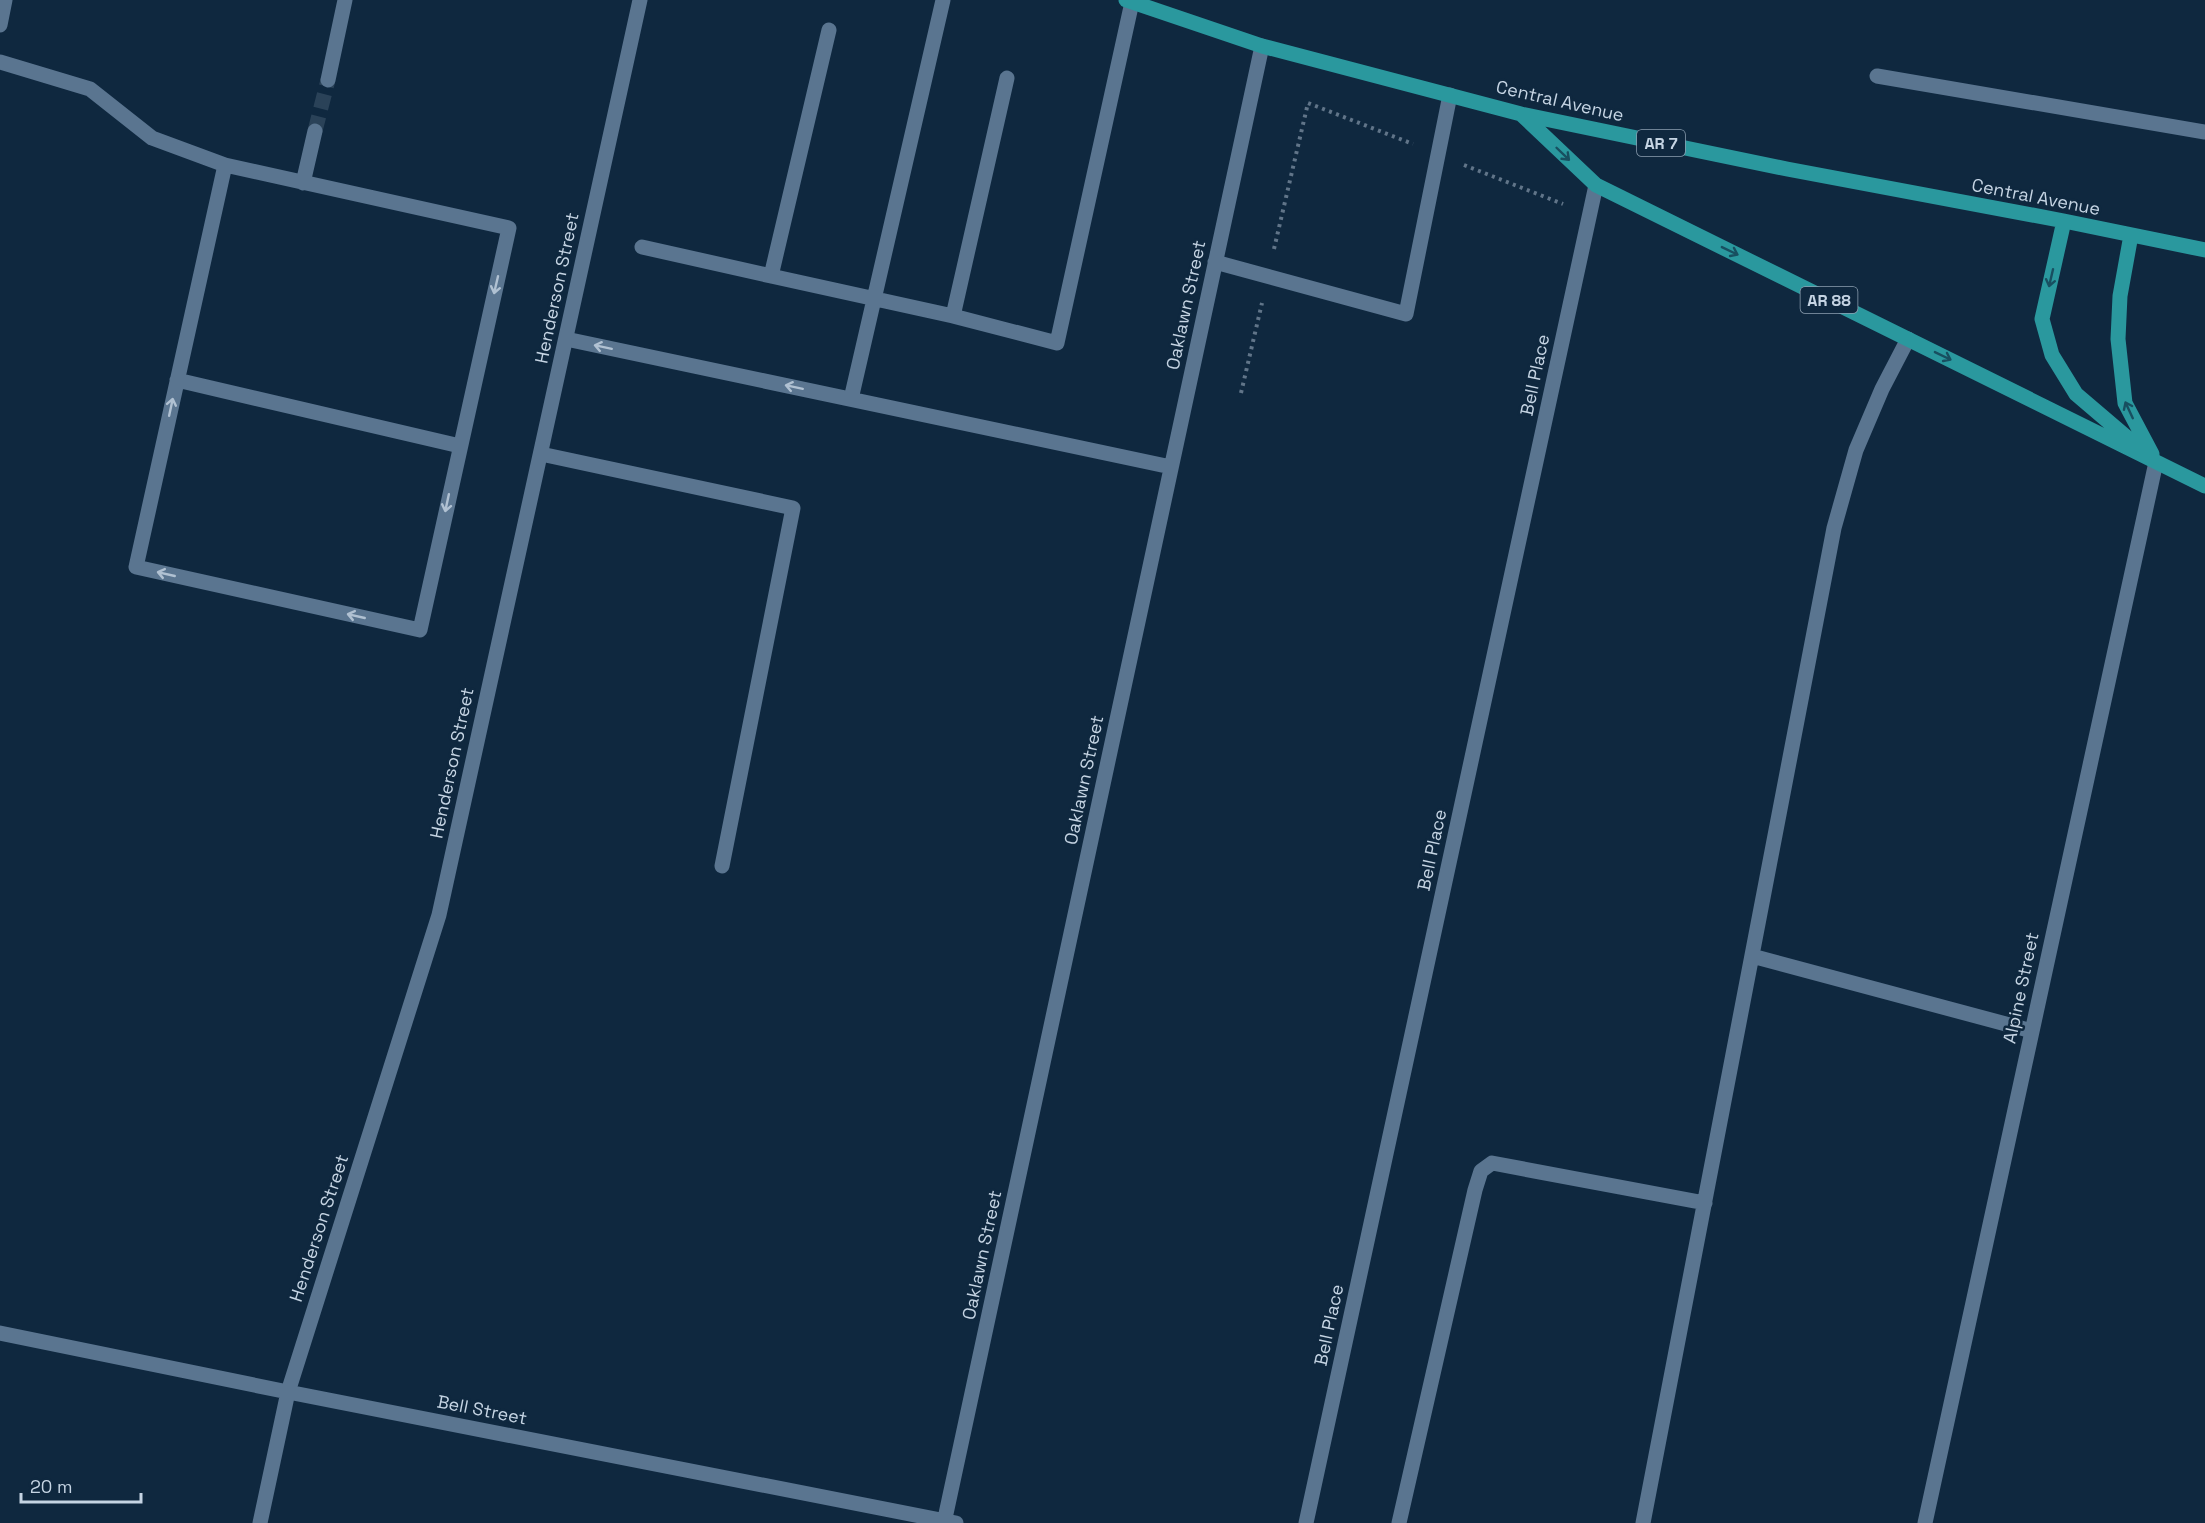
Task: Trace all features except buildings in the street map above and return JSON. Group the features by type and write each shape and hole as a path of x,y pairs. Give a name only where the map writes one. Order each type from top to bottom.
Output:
{"main road":[{"name":"Central Avenue","path":"1129,1 1262,46 1521,114 1787,170 2064,221 2205,250"},
{"name":"AR 88","path":"1521,114 1596,186 2205,486"},
{"path":"2064,221 2042,319 2052,355 2076,393 2156,462"},
{"path":"2131,235 2120,296 2118,339 2125,403 2156,462"}],"street":[{"path":"0,26 5,0"},
{"path":"328,80 345,0"},
{"name":"Henderson Street","path":"260,1523 288,1392 439,915 640,0"},
{"path":"851,399 943,0"},
{"path":"642,247 953,316 1057,343 1129,1"},
{"path":"771,276 829,30"},
{"name":"Oaklawn Street","path":"948,1522 1262,46"},
{"path":"0,62 90,89 153,138 225,165 509,228 420,630 136,567 225,165"},
{"path":"1877,76 2205,132"},
{"path":"953,316 1007,78"},
{"path":"1215,261 1406,314 1450,95"},
{"path":"303,183 315,131"},
{"name":"Bell Place","path":"1306,1523 1596,186"},
{"path":"566,339 1171,467"},
{"path":"1643,1523 1834,528 1856,450 1882,389 1908,339"},
{"path":"177,380 460,446"},
{"path":"541,454 793,508 722,866"},
{"name":"Alpine Street","path":"1925,1523 2156,462"},
{"path":"1752,956 2032,1031"},
{"path":"1399,1523 1481,1171 1492,1163 1705,1203"},
{"name":"Bell Street","path":"0,1333 948,1522"}],"path":[{"path":"1241,393 1308,103 1589,214"}],"tunnel":[{"path":"315,131 328,80"}]}
